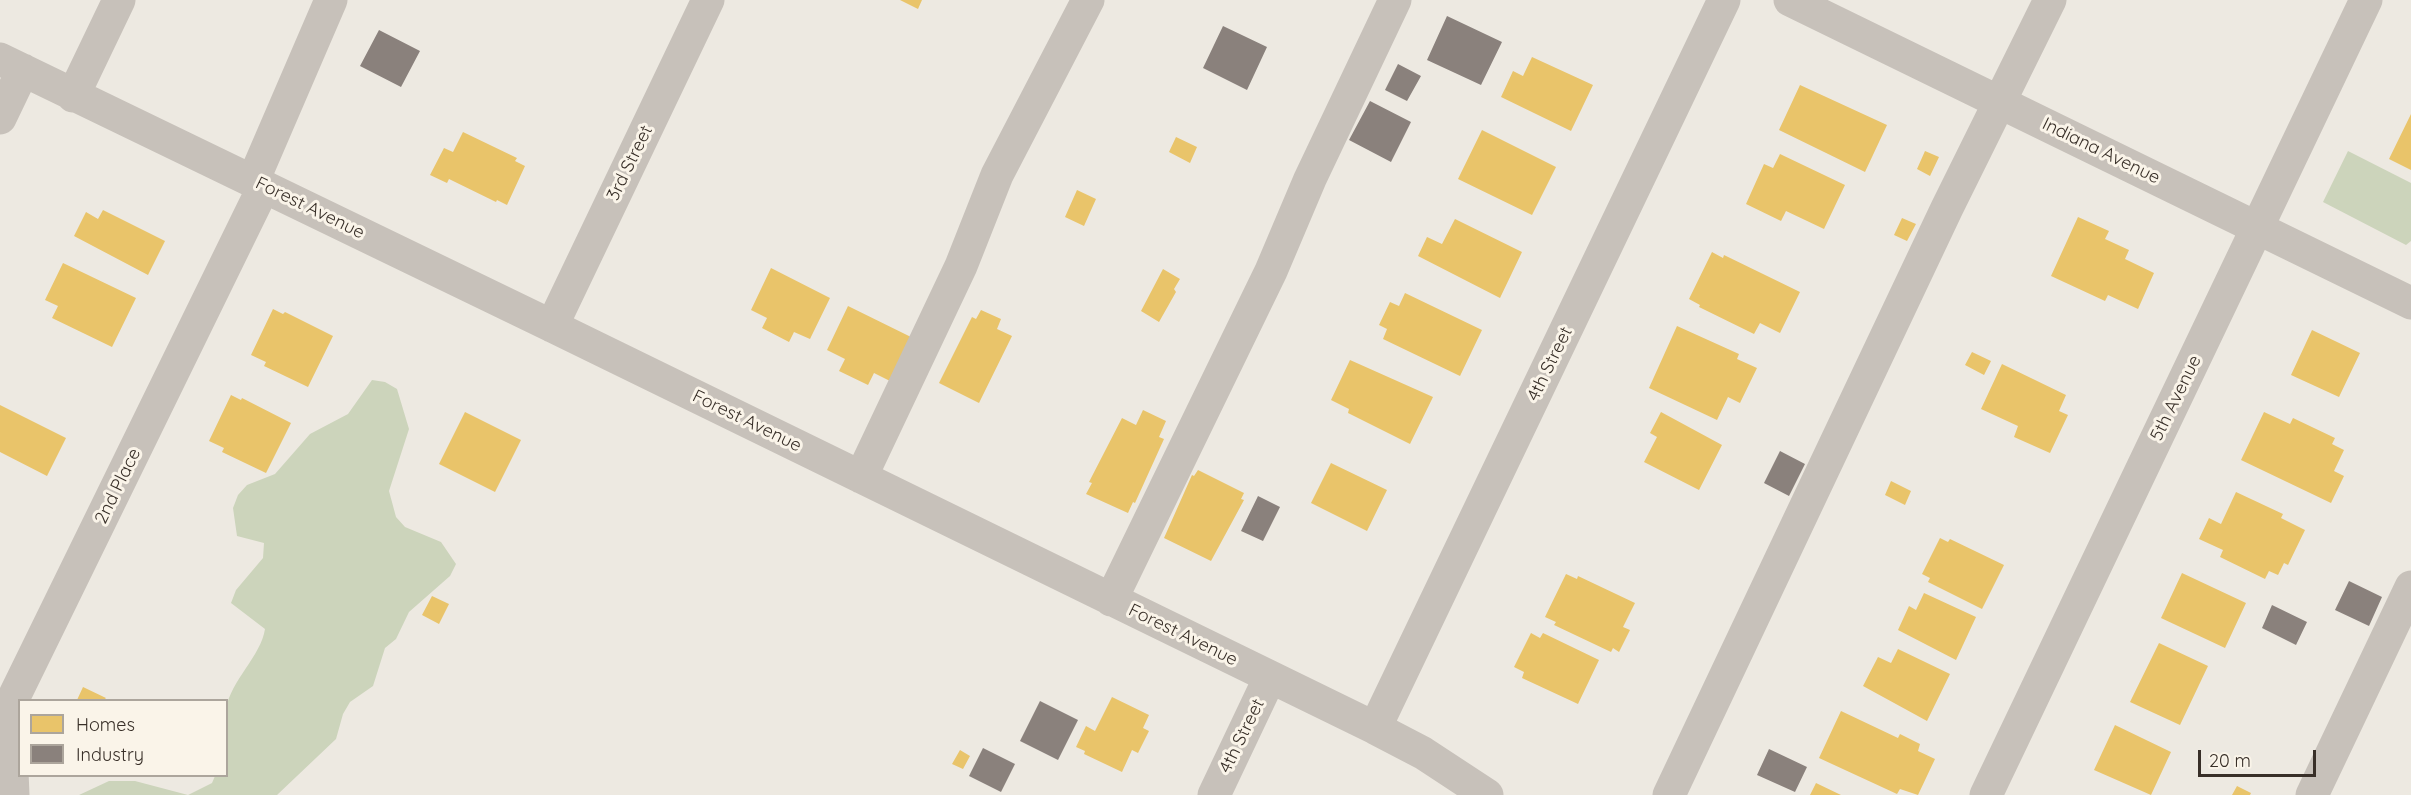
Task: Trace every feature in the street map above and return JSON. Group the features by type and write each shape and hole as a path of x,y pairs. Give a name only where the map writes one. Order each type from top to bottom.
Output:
{"street":[{"path":"73,96 120,0"},
{"name":"2nd Place","path":"13,795 5,723 12,701 258,184 331,0"},
{"name":"3rd Street","path":"552,326 708,0"},
{"path":"861,477 961,266 997,176 1088,0"},
{"path":"1111,600 1270,271 1310,179 1395,0"},
{"name":"4th Street","path":"1375,728 1724,0"},
{"name":"Indiana Avenue","path":"1790,0 2411,303"},
{"path":"1669,795 1740,641 1859,398 1937,229 2050,0"},
{"name":"5th Avenue","path":"1986,795 2366,0"},
{"path":"0,118 12,65"},
{"name":"Forest Avenue","path":"12,65 1375,728 1423,753 1487,795"},
{"path":"2312,795 2411,587"},
{"name":"4th Street","path":"1214,795 1270,677"}],"green space":[{"path":"2348,151 2411,183 2411,241 2406,245 2323,202"},
{"path":"372,380 385,382 397,389 409,429 389,491 396,517 405,527 441,542 456,564 450,576 409,612 396,639 385,648 373,686 350,702 343,714 336,739 277,795 188,795 212,783 215,777 228,777 228,702 258,649 265,629 231,603 236,590 263,558 264,543 237,536 233,508 238,495 247,485 275,474 310,434 348,414"},
{"path":"109,781 135,781 188,795 79,795"}],"building: Homes":[{"path":"900,0 922,0 918,9"},
{"path":"1532,57 1593,85 1571,131 1501,97 1513,71 1523,76"},
{"path":"1800,85 1887,125 1865,172 1779,130"},
{"path":"2411,114 2411,170 2389,159"},
{"path":"1482,130 1556,167 1532,215 1458,179"},
{"path":"463,132 517,158 515,161 525,166 507,205 449,179 447,183 430,175 444,148 453,152"},
{"path":"1176,137 1197,147 1190,163 1169,152"},
{"path":"1925,151 1939,157 1930,176 1917,169"},
{"path":"1780,154 1845,185 1824,229 1786,211 1781,221 1746,204 1764,164 1773,168"},
{"path":"1077,190 1096,199 1084,226 1065,217"},
{"path":"103,210 165,241 148,275 74,236 86,212 98,219"},
{"path":"2078,217 2109,231 2105,239 2129,250 2125,259 2154,273 2138,309 2108,295 2105,301 2051,276"},
{"path":"1902,218 1916,224 1907,241 1894,235"},
{"path":"1455,219 1522,252 1500,298 1418,256 1427,237 1442,244"},
{"path":"1712,252 1723,258 1724,255 1800,292 1780,333 1760,323 1754,334 1699,307 1700,305 1689,299"},
{"path":"63,263 136,298 112,347 52,318 58,306 45,300"},
{"path":"771,268 830,298 810,339 794,332 789,342 762,328 767,318 751,310"},
{"path":"1163,269 1180,279 1174,289 1176,292 1159,322 1141,311"},
{"path":"1405,293 1482,330 1460,376 1383,339 1387,329 1379,325 1390,302 1399,306"},
{"path":"848,306 913,338 892,382 874,373 868,385 839,371 845,359 827,350"},
{"path":"273,309 283,314 285,312 333,336 308,387 264,366 266,362 251,355"},
{"path":"981,310 1001,319 997,329 1012,336 979,403 939,383 972,317 976,319"},
{"path":"1677,326 1739,354 1737,359 1757,368 1740,403 1728,397 1717,420 1649,388"},
{"path":"2312,330 2360,353 2339,397 2291,375"},
{"path":"1972,352 1991,361 1984,375 1965,365"},
{"path":"1350,360 1433,397 1410,444 1348,413 1349,409 1331,400"},
{"path":"2002,364 2066,395 2059,411 2068,415 2050,453 2014,437 2018,426 1981,409"},
{"path":"231,395 241,400 242,398 291,423 266,473 222,452 224,448 209,441"},
{"path":"0,405 66,438 47,476 0,452"},
{"path":"1143,410 1166,421 1159,437 1164,439 1135,503 1133,502 1128,513 1086,494 1092,483 1089,482 1122,418 1136,425"},
{"path":"465,412 521,440 495,492 439,464"},
{"path":"1661,412 1722,445 1699,490 1644,462 1657,437 1650,433"},
{"path":"2264,412 2290,424 2293,418 2335,438 2332,444 2344,450 2334,471 2344,476 2331,503 2241,460"},
{"path":"1331,463 1387,490 1367,531 1311,503"},
{"path":"1198,470 1244,493 1241,499 1244,500 1211,561 1164,538 1192,475 1194,476"},
{"path":"1891,481 1911,491 1905,505 1885,495"},
{"path":"2236,492 2283,514 2281,518 2305,530 2288,565 2284,563 2278,575 2269,571 2265,579 2220,557 2223,550 2199,539 2209,518 2221,524"},
{"path":"1940,538 1948,542 1950,539 2004,565 1982,609 1928,582 1930,578 1922,574"},
{"path":"2182,573 2246,603 2225,648 2161,618"},
{"path":"1566,574 1577,579 1578,576 1635,603 1623,627 1630,630 1619,652 1613,648 1611,652 1554,625 1556,622 1545,617"},
{"path":"1924,593 1976,617 1956,660 1898,630 1909,606 1916,610"},
{"path":"432,596 449,604 439,624 422,615"},
{"path":"1531,633 1540,638 1543,633 1599,660 1578,704 1522,678 1524,672 1514,667"},
{"path":"2159,643 2208,666 2180,725 2130,702"},
{"path":"1898,649 1950,674 1927,721 1863,686 1878,657 1891,663"},
{"path":"83,687 106,698 105,699 77,699"},
{"path":"1112,697 1149,715 1143,728 1149,731 1138,753 1132,750 1122,772 1084,754 1085,751 1076,747 1086,726 1095,731"},
{"path":"1841,711 1898,738 1900,734 1920,744 1918,751 1935,759 1918,795 1900,789 1897,794 1819,758"},
{"path":"2115,725 2171,752 2151,795 2094,770"},
{"path":"960,750 970,756 963,769 952,764"},
{"path":"1816,783 1841,795 1810,795"},
{"path":"2237,786 2251,793 2250,795 2232,795"}],"building: Industry":[{"path":"1447,16 1502,42 1481,85 1427,60"},
{"path":"1223,26 1267,47 1247,90 1203,68"},
{"path":"379,30 420,51 401,87 360,66"},
{"path":"1398,64 1421,76 1407,101 1385,90"},
{"path":"1370,101 1411,122 1391,162 1349,140"},
{"path":"1780,451 1805,464 1789,496 1764,483"},
{"path":"1258,496 1280,507 1263,541 1241,531"},
{"path":"2349,581 2382,597 2369,626 2335,610"},
{"path":"2272,605 2307,622 2296,645 2262,628"},
{"path":"1040,701 1078,720 1058,760 1020,741"},
{"path":"983,748 1015,764 1001,792 969,776"},
{"path":"1769,749 1807,767 1795,792 1757,775"}]}
